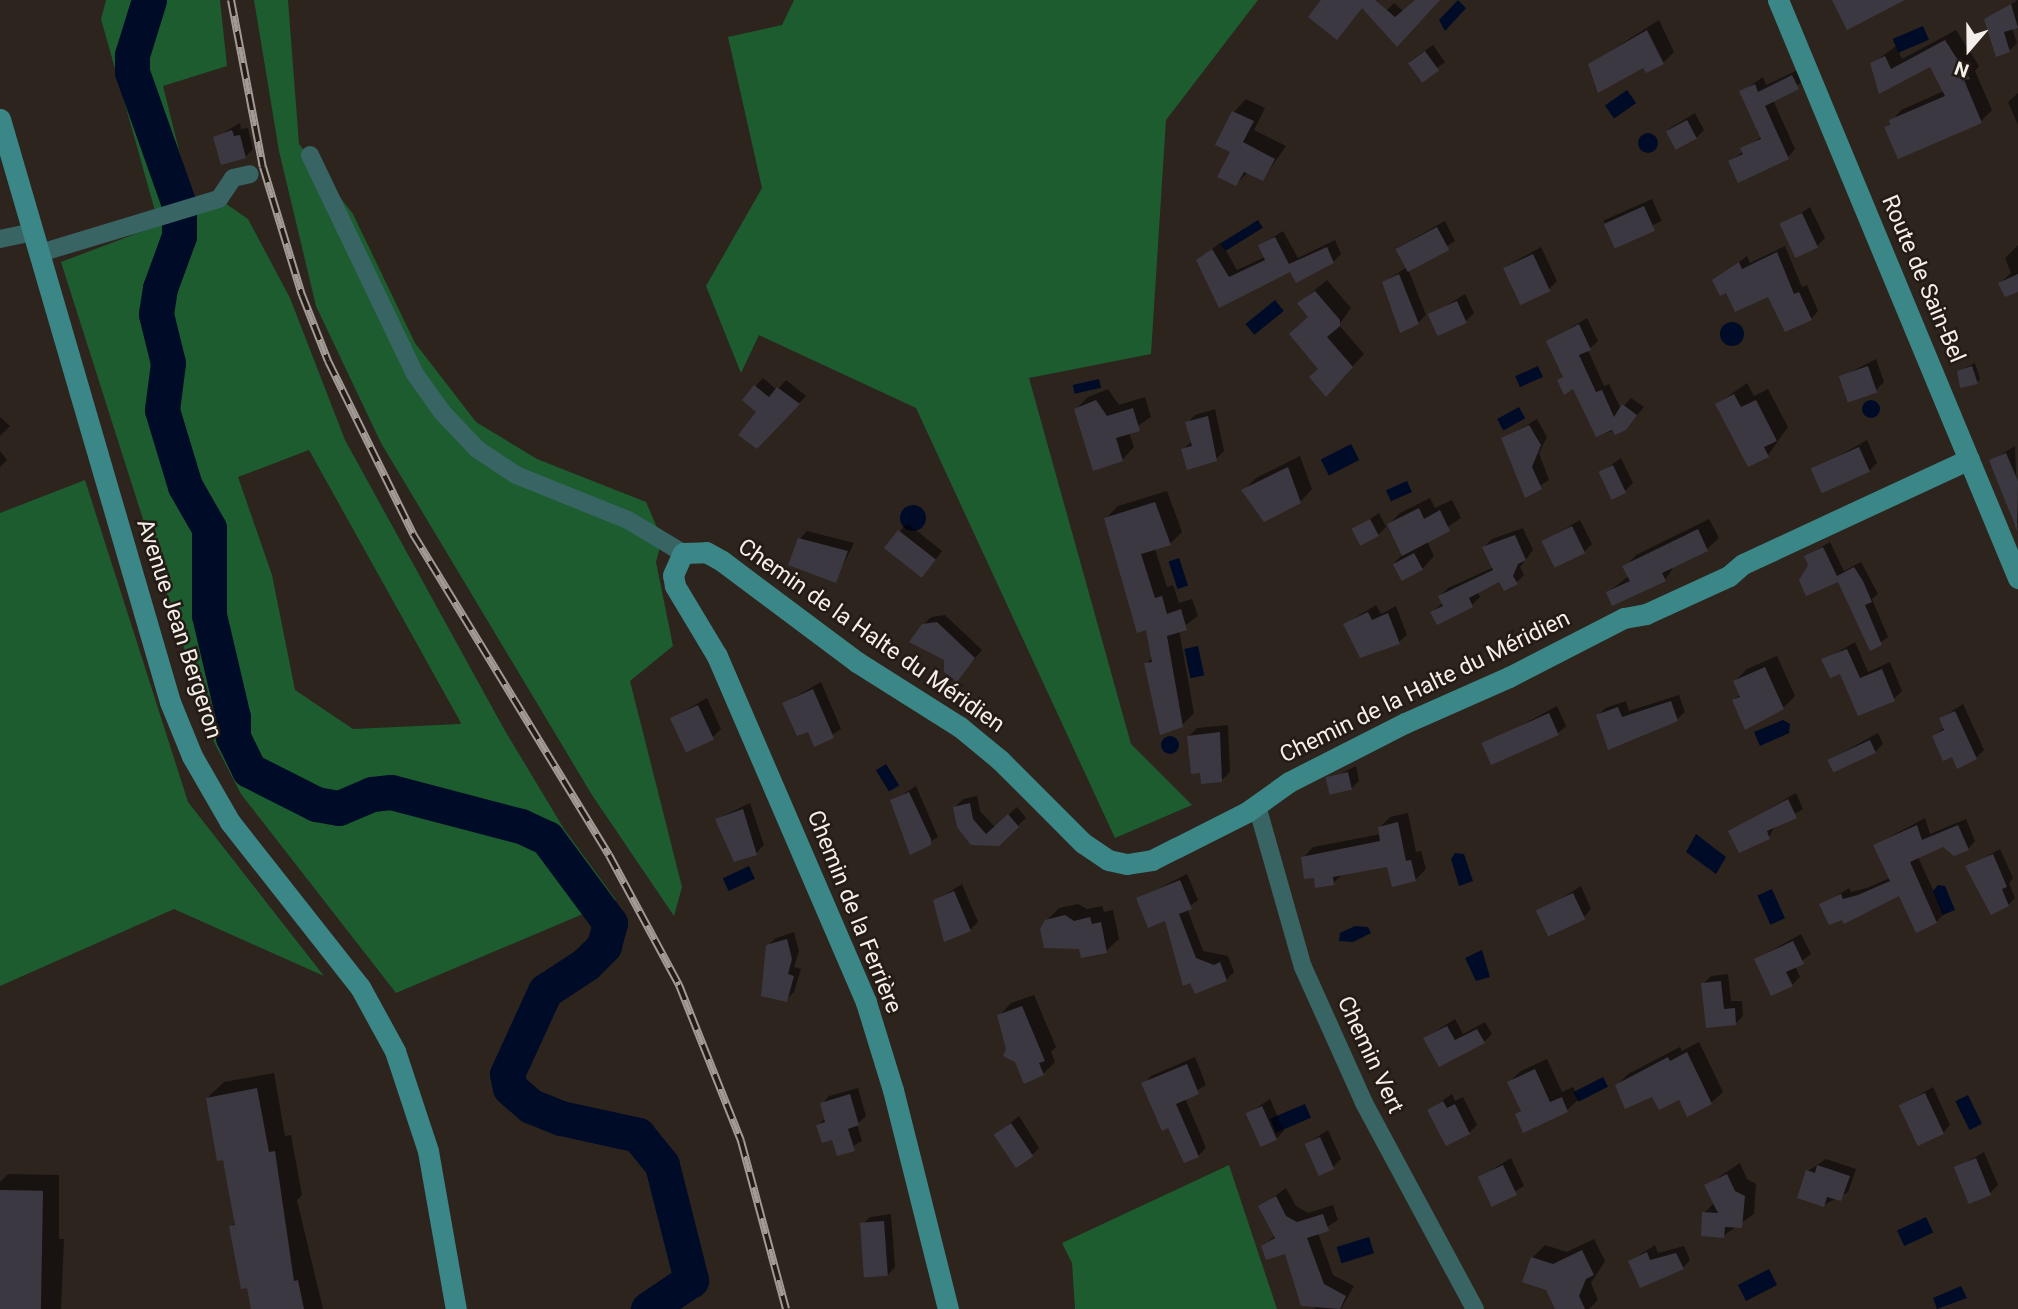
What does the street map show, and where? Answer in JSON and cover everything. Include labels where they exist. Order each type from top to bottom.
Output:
[{"type":"street","name":"Route de Sain-Bel","points":[[1778,0],[2018,578]]},
{"type":"street","name":"Avenue Jean Bergeron","points":[[0,118],[174,713],[192,756],[230,822],[360,987],[395,1051],[428,1151],[456,1309]]},
{"type":"street","name":"Chemin de la Halte du Méridien","points":[[310,155],[415,374],[442,412],[477,449],[516,475],[628,520],[683,553],[706,552],[722,561],[857,662],[960,727],[1000,760],[1083,844],[1108,860],[1127,864],[1152,860],[1257,806],[1289,782],[1405,723],[1519,672],[1624,618],[1646,614],[1717,581],[1743,564],[1969,459]]},
{"type":"street","points":[[40,253],[149,222],[219,198],[233,178],[250,174]]},
{"type":"street","points":[[0,239],[33,232]]},
{"type":"street","name":"Chemin de la Ferrière","points":[[683,553],[673,575],[674,586],[717,656],[866,1002],[893,1090],[948,1309]]},
{"type":"street","name":"Chemin Vert","points":[[1257,806],[1303,967],[1364,1103],[1475,1309]]},
{"type":"green space","points":[[106,0],[220,0],[227,66],[163,86],[192,202],[219,199],[248,219],[290,298],[345,440],[504,729],[564,829],[616,900],[396,993],[241,794],[214,742],[61,262],[159,225],[101,19]],"holes":[[[309,450],[461,723],[353,729],[295,690],[272,575],[238,477]]]},
{"type":"green space","points":[[254,0],[288,0],[299,144],[353,214],[415,343],[476,422],[537,459],[646,502],[662,539],[656,562],[673,646],[630,681],[682,887],[674,916],[592,795],[381,443],[316,306],[279,151]]},
{"type":"green space","points":[[794,0],[1258,0],[1166,120],[1151,354],[1029,378],[1131,744],[1192,805],[1115,838],[916,408],[759,335],[741,373],[706,286],[762,188],[728,37],[782,25]]},
{"type":"green space","points":[[85,480],[188,802],[324,976],[174,909],[0,986],[0,513]]},
{"type":"green space","points":[[1229,1165],[1277,1309],[1075,1309],[1072,1263],[1062,1243]]},
{"type":"water","points":[[1458,0],[1466,8],[1445,31],[1439,20]]},
{"type":"water","points":[[1923,26],[1929,40],[1898,53],[1893,39]]},
{"type":"water","points":[[1627,90],[1636,103],[1614,119],[1605,105]]},
{"type":"water","points":[[1648,133],[1655,136],[1658,143],[1655,150],[1648,153],[1641,150],[1638,143],[1641,136]]},
{"type":"water","points":[[1258,220],[1263,228],[1225,251],[1221,243]]},
{"type":"water","points":[[1275,300],[1284,311],[1254,335],[1245,324]]},
{"type":"water","points":[[1732,322],[1743,329],[1744,334],[1737,345],[1732,346],[1721,339],[1720,334],[1727,323]]},
{"type":"water","points":[[1538,366],[1543,377],[1520,387],[1515,376]]},
{"type":"water","points":[[1099,379],[1101,388],[1075,394],[1073,385]]},
{"type":"water","points":[[1871,400],[1877,403],[1880,409],[1877,415],[1871,418],[1865,415],[1862,409],[1865,403]]},
{"type":"water","points":[[1519,407],[1525,418],[1503,430],[1497,419]]},
{"type":"water","points":[[1351,444],[1359,460],[1329,475],[1321,459]]},
{"type":"water","points":[[1407,481],[1412,492],[1391,501],[1386,490]]},
{"type":"water","points":[[913,505],[922,509],[926,518],[922,527],[913,531],[904,527],[900,518],[904,509]]},
{"type":"water","points":[[1179,558],[1188,586],[1177,589],[1169,561]]},
{"type":"water","points":[[1198,646],[1204,675],[1191,678],[1184,649]]},
{"type":"water","points":[[1783,720],[1790,724],[1789,733],[1760,746],[1754,732]]},
{"type":"water","points":[[1170,736],[1176,739],[1179,745],[1176,751],[1170,754],[1164,751],[1161,745],[1164,739]]},
{"type":"water","points":[[886,764],[899,785],[889,792],[876,770]]},
{"type":"water","points":[[1696,834],[1726,857],[1716,874],[1686,852]]},
{"type":"water","points":[[1455,853],[1464,854],[1473,881],[1459,886],[1451,859]]},
{"type":"water","points":[[749,866],[755,879],[729,891],[723,878]]},
{"type":"water","points":[[1938,885],[1945,886],[1955,910],[1943,915],[1933,891]]},
{"type":"water","points":[[1772,889],[1785,918],[1770,925],[1757,896]]},
{"type":"water","points":[[1355,926],[1368,927],[1371,933],[1353,942],[1339,941],[1340,933]]},
{"type":"water","points":[[1482,950],[1490,977],[1476,981],[1465,958]]},
{"type":"water","points":[[1603,1077],[1608,1087],[1579,1102],[1574,1092]]},
{"type":"water","points":[[1968,1095],[1982,1124],[1969,1130],[1955,1101]]},
{"type":"water","points":[[1305,1104],[1311,1118],[1276,1133],[1270,1119]]},
{"type":"water","points":[[1926,1217],[1933,1232],[1904,1246],[1897,1231]]},
{"type":"water","points":[[1369,1237],[1374,1253],[1341,1263],[1336,1247]]},
{"type":"water","points":[[1769,1269],[1777,1285],[1746,1301],[1738,1285]]},
{"type":"water","points":[[1961,1286],[1967,1298],[1937,1309],[1933,1298]]},
{"type":"building","points":[[1321,0],[1375,0],[1395,17],[1415,0],[1440,0],[1397,47],[1362,8],[1337,40],[1308,17]]},
{"type":"building","points":[[1832,0],[1905,0],[1847,30]]},
{"type":"building","points":[[2011,4],[2018,28],[2004,32],[2010,52],[1996,57],[1984,19]]},
{"type":"building","points":[[1647,30],[1664,64],[1646,73],[1643,68],[1598,93],[1588,64]]},
{"type":"building","points":[[1945,40],[1970,79],[1964,80],[1982,123],[1898,159],[1884,127],[1890,125],[1889,120],[1945,96],[1930,67],[1879,94],[1870,63],[1885,56],[1891,69]]},
{"type":"building","points":[[1425,51],[1439,70],[1422,83],[1408,63]]},
{"type":"building","points":[[1792,75],[1799,89],[1765,106],[1789,159],[1738,183],[1728,161],[1743,154],[1740,148],[1761,139],[1739,91],[1755,84],[1758,92]]},
{"type":"building","points":[[1232,111],[1254,121],[1243,142],[1275,159],[1263,181],[1244,172],[1236,186],[1217,177],[1230,152],[1215,145]]},
{"type":"building","points":[[1687,120],[1697,139],[1676,150],[1666,131]]},
{"type":"building","points":[[232,130],[234,136],[240,135],[246,158],[221,165],[213,137]]},
{"type":"building","points":[[1644,206],[1655,231],[1615,249],[1604,224]]},
{"type":"building","points":[[1802,213],[1818,247],[1795,258],[1779,224]]},
{"type":"building","points":[[1437,227],[1449,250],[1408,272],[1396,249]]},
{"type":"building","points":[[1275,237],[1289,264],[1327,247],[1334,263],[1296,283],[1290,272],[1219,308],[1196,260],[1212,249],[1229,277],[1265,260],[1258,245]]},
{"type":"building","points":[[1777,252],[1794,294],[1799,292],[1812,320],[1785,332],[1768,297],[1735,312],[1726,293],[1720,296],[1712,280],[1739,262],[1742,269]]},
{"type":"building","points":[[1533,254],[1550,291],[1520,305],[1503,268]]},
{"type":"building","points":[[1399,274],[1419,324],[1400,333],[1382,282]]},
{"type":"building","points":[[2018,274],[2018,292],[2005,297],[1998,283]]},
{"type":"building","points":[[1315,291],[1340,320],[1340,326],[1327,337],[1353,367],[1326,397],[1309,377],[1318,369],[1289,334],[1308,317],[1297,303]]},
{"type":"building","points":[[1457,301],[1467,323],[1438,336],[1428,314]]},
{"type":"building","points":[[1579,324],[1591,350],[1579,355],[1596,392],[1602,390],[1614,417],[1622,404],[1637,415],[1626,430],[1615,435],[1612,430],[1596,437],[1573,389],[1564,395],[1557,380],[1563,377],[1546,341]]},
{"type":"building","points":[[1868,366],[1877,392],[1848,403],[1839,376]]},
{"type":"building","points":[[1972,366],[1978,384],[1960,388],[1957,371]]},
{"type":"building","points":[[754,385],[769,397],[777,387],[800,404],[757,449],[738,435],[756,412],[742,400]]},
{"type":"building","points":[[1734,394],[1741,407],[1756,400],[1777,441],[1764,447],[1769,457],[1748,467],[1715,404]]},
{"type":"building","points":[[1096,400],[1107,416],[1133,408],[1140,431],[1116,438],[1123,461],[1093,471],[1074,409]]},
{"type":"building","points":[[1208,416],[1217,461],[1187,470],[1181,449],[1192,446],[1185,422]]},
{"type":"building","points":[[1529,425],[1541,445],[1532,467],[1542,489],[1525,498],[1501,438]]},
{"type":"building","points":[[1859,447],[1870,472],[1822,493],[1811,469]]},
{"type":"building","points":[[2006,453],[2018,481],[2017,531],[1989,460]]},
{"type":"building","points":[[1613,465],[1626,493],[1612,500],[1598,472]]},
{"type":"building","points":[[1288,467],[1301,503],[1264,522],[1241,490]]},
{"type":"building","points":[[1155,502],[1171,545],[1141,554],[1155,598],[1162,596],[1167,614],[1181,609],[1187,630],[1167,636],[1183,727],[1160,735],[1144,663],[1152,662],[1146,630],[1137,633],[1104,518]]},
{"type":"building","points":[[1419,508],[1424,519],[1440,510],[1450,531],[1402,556],[1387,524]]},
{"type":"building","points":[[1370,519],[1379,536],[1360,546],[1351,529]]},
{"type":"building","points":[[1572,526],[1585,553],[1555,568],[1541,541]]},
{"type":"building","points":[[1698,529],[1708,551],[1662,573],[1666,581],[1612,606],[1606,592],[1630,581],[1622,566]]},
{"type":"building","points":[[898,530],[936,560],[922,578],[884,548]]},
{"type":"building","points":[[1515,535],[1526,560],[1518,564],[1513,576],[1518,584],[1504,591],[1499,582],[1469,598],[1473,607],[1437,625],[1430,612],[1443,606],[1438,596],[1493,570],[1482,547]]},
{"type":"building","points":[[798,538],[848,551],[836,583],[788,565]]},
{"type":"building","points":[[1823,547],[1837,576],[1854,567],[1863,581],[1872,602],[1865,605],[1882,645],[1870,651],[1838,582],[1806,596],[1799,580],[1808,565],[1804,556]]},
{"type":"building","points":[[1414,553],[1423,570],[1402,581],[1393,564]]},
{"type":"building","points":[[1368,612],[1372,620],[1388,613],[1400,644],[1360,658],[1343,624]]},
{"type":"building","points":[[937,622],[975,658],[957,682],[944,672],[944,660],[909,642],[922,624]]},
{"type":"building","points":[[1847,649],[1860,678],[1882,669],[1895,701],[1858,716],[1840,674],[1830,678],[1821,659]]},
{"type":"building","points":[[1765,667],[1784,709],[1745,730],[1732,700],[1740,697],[1733,681]]},
{"type":"building","points":[[813,689],[834,738],[814,747],[808,732],[797,736],[782,703]]},
{"type":"building","points":[[1671,701],[1678,721],[1608,750],[1596,715],[1618,707],[1622,717]]},
{"type":"building","points":[[698,705],[714,739],[686,753],[670,718]]},
{"type":"building","points":[[1955,711],[1977,759],[1957,769],[1952,757],[1943,761],[1932,736],[1944,730],[1939,718]]},
{"type":"building","points":[[1549,713],[1559,735],[1491,765],[1481,743]]},
{"type":"building","points":[[1220,732],[1222,782],[1201,784],[1200,773],[1191,774],[1187,736]]},
{"type":"building","points":[[1870,740],[1876,753],[1833,773],[1827,760]]},
{"type":"building","points":[[1348,772],[1352,790],[1330,795],[1326,777]]},
{"type":"building","points":[[909,792],[931,839],[931,845],[910,855],[890,800]]},
{"type":"building","points":[[1788,799],[1797,818],[1767,831],[1770,839],[1739,853],[1728,831]]},
{"type":"building","points":[[970,803],[973,819],[986,834],[1008,814],[1019,827],[999,846],[971,845],[957,827],[953,807]]},
{"type":"building","points":[[743,809],[757,855],[734,862],[715,819]]},
{"type":"building","points":[[1398,822],[1406,861],[1411,860],[1416,881],[1392,887],[1387,867],[1333,877],[1334,885],[1315,888],[1314,878],[1304,879],[1301,857],[1380,841],[1378,827]]},
{"type":"building","points":[[1917,825],[1922,840],[1958,825],[1969,850],[1954,856],[1943,847],[1910,862],[1937,923],[1916,933],[1899,896],[1844,924],[1842,920],[1829,925],[1819,904],[1841,894],[1843,899],[1858,895],[1890,881],[1873,845]]},
{"type":"building","points":[[1993,854],[2007,887],[2002,889],[2009,906],[1991,915],[1965,866]]},
{"type":"building","points":[[1180,880],[1192,909],[1179,914],[1196,958],[1214,965],[1220,962],[1227,981],[1195,994],[1190,983],[1183,986],[1165,921],[1148,928],[1136,898]]},
{"type":"building","points":[[954,891],[971,931],[944,942],[933,900]]},
{"type":"building","points":[[1573,893],[1585,919],[1548,937],[1536,910]]},
{"type":"building","points":[[1065,915],[1074,921],[1090,917],[1092,924],[1101,922],[1107,953],[1081,958],[1079,949],[1044,948],[1040,929],[1045,920]]},
{"type":"building","points":[[787,939],[792,959],[788,974],[794,976],[787,1002],[761,996],[766,945]]},
{"type":"building","points":[[1793,941],[1804,964],[1786,972],[1793,986],[1771,996],[1754,959]]},
{"type":"building","points":[[1721,981],[1724,1009],[1735,1008],[1736,1025],[1706,1028],[1701,983]]},
{"type":"building","points":[[1022,1006],[1045,1061],[1039,1063],[1044,1075],[1024,1084],[1015,1062],[1003,1056],[1006,1049],[997,1015]]},
{"type":"building","points":[[1447,1026],[1455,1040],[1477,1029],[1485,1043],[1439,1067],[1423,1038]]},
{"type":"building","points":[[1687,1052],[1712,1104],[1687,1117],[1679,1100],[1659,1110],[1652,1097],[1625,1109],[1615,1085],[1668,1057],[1670,1061]]},
{"type":"building","points":[[1187,1064],[1199,1094],[1176,1104],[1199,1157],[1184,1163],[1168,1128],[1162,1131],[1141,1083]]},
{"type":"building","points":[[1535,1069],[1550,1102],[1562,1097],[1568,1112],[1523,1133],[1515,1114],[1521,1111],[1507,1082]]},
{"type":"building","points":[[257,1088],[269,1152],[275,1151],[294,1281],[298,1280],[304,1309],[251,1309],[247,1288],[241,1289],[229,1226],[235,1225],[223,1160],[217,1161],[206,1098]]},
{"type":"building","points":[[1925,1093],[1944,1134],[1918,1146],[1899,1105]]},
{"type":"building","points":[[850,1094],[859,1125],[848,1129],[855,1151],[837,1156],[832,1140],[822,1143],[816,1125],[825,1122],[820,1103]]},
{"type":"building","points":[[1443,1101],[1447,1108],[1455,1104],[1470,1134],[1446,1146],[1427,1110]]},
{"type":"building","points":[[1262,1106],[1277,1140],[1261,1147],[1246,1113]]},
{"type":"building","points":[[1011,1123],[1033,1156],[1016,1168],[994,1135]]},
{"type":"building","points":[[1320,1137],[1334,1169],[1319,1176],[1304,1144]]},
{"type":"building","points":[[1976,1158],[1991,1195],[1969,1204],[1954,1167]]},
{"type":"building","points":[[1503,1165],[1517,1195],[1492,1207],[1478,1177]]},
{"type":"building","points":[[1817,1165],[1850,1176],[1841,1201],[1827,1197],[1824,1207],[1797,1198],[1806,1170],[1815,1173]]},
{"type":"building","points":[[1727,1174],[1735,1191],[1745,1196],[1742,1228],[1725,1227],[1724,1238],[1701,1236],[1702,1212],[1718,1213],[1704,1185]]},
{"type":"building","points":[[0,1190],[43,1191],[41,1309],[0,1309]]},
{"type":"building","points":[[1276,1196],[1286,1216],[1297,1222],[1323,1214],[1329,1231],[1307,1238],[1324,1284],[1346,1296],[1340,1309],[1301,1306],[1285,1254],[1266,1260],[1261,1246],[1275,1238],[1258,1206]]},
{"type":"building","points":[[884,1221],[888,1276],[864,1278],[860,1223]]},
{"type":"building","points":[[1582,1250],[1594,1275],[1586,1279],[1579,1296],[1585,1309],[1555,1309],[1546,1290],[1522,1282],[1531,1257],[1553,1264]]},
{"type":"building","points":[[1647,1252],[1650,1260],[1676,1253],[1684,1269],[1640,1288],[1628,1261]]},
{"type":"waterway","points":[[149,0],[132,55],[132,72],[179,205],[179,236],[160,288],[156,314],[168,363],[162,410],[185,486],[209,528],[209,615],[233,717],[233,737],[249,770],[316,804],[339,808],[372,794],[391,792],[521,826],[547,838],[610,923],[604,946],[586,964],[545,991],[507,1074],[510,1088],[531,1106],[561,1118],[638,1135],[662,1165],[691,1280],[648,1309]]},
{"type":"railway","points":[[231,0],[263,167],[302,295],[328,361],[413,534],[609,855],[679,985],[741,1141],[786,1309]]}]
